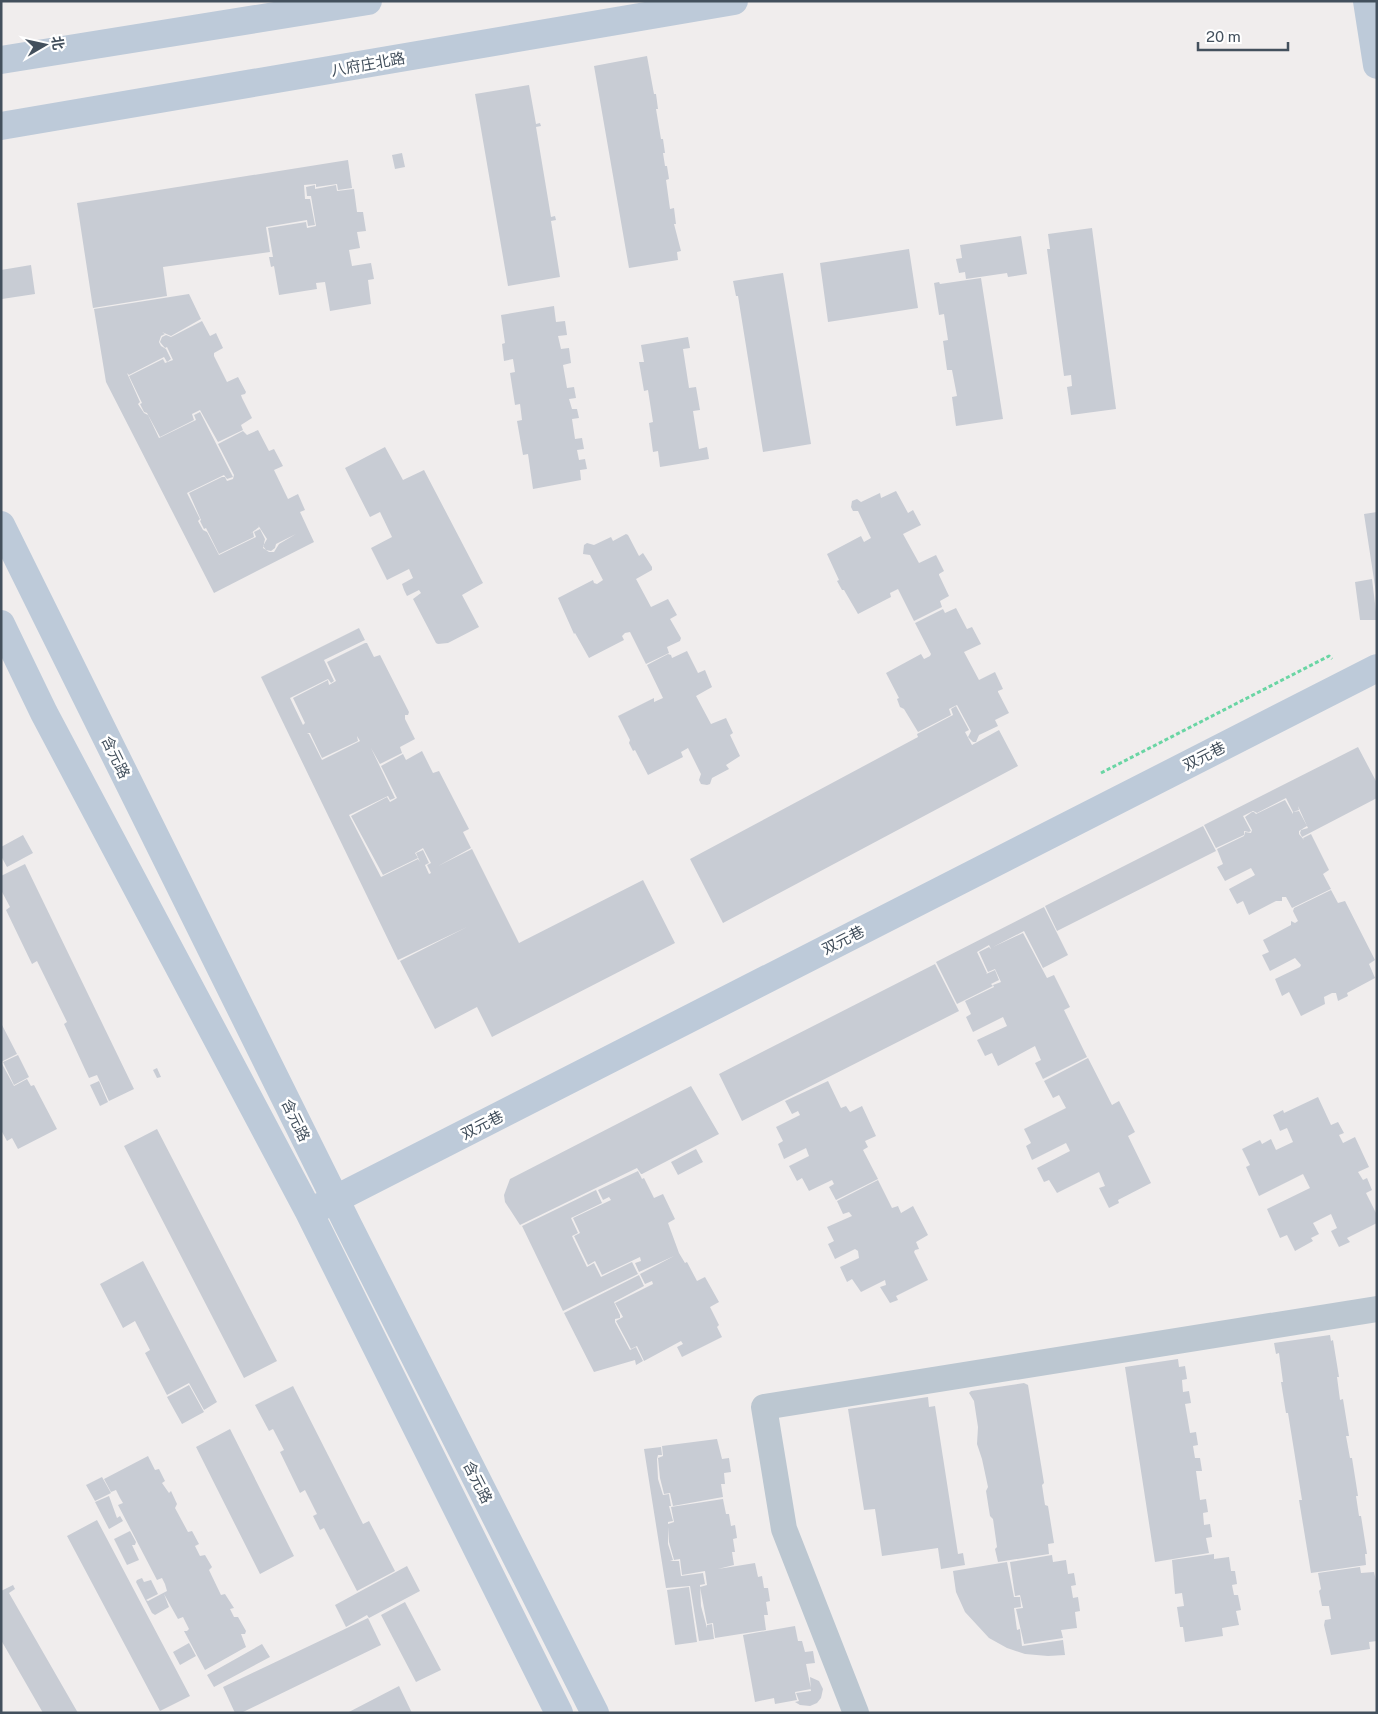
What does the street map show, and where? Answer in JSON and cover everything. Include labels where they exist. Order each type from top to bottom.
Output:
[{"type":"main road","points":[[1,60],[368,1]]},
{"type":"main road","name":"八府庄北路","points":[[1,126],[734,1]]},
{"type":"main road","points":[[1366,1],[1377,65]]},
{"type":"main road","name":"含元路","points":[[1,525],[336,1200],[595,1713]]},
{"type":"main road","name":"含元路","points":[[1,624],[44,713],[309,1212],[559,1713]]},
{"type":"main road","name":"双元巷","points":[[309,1212],[336,1200],[1377,668]]},
{"type":"street","points":[[856,1713],[784,1528],[764,1407],[1377,1309]]},
{"type":"building","points":[[647,56],[654,94],[656,94],[658,109],[656,109],[661,139],[663,139],[665,153],[663,153],[669,179],[666,180],[670,209],[674,208],[676,224],[674,224],[681,251],[677,252],[678,260],[629,268],[594,66]]},
{"type":"building","points":[[529,85],[536,124],[540,123],[541,126],[536,127],[551,217],[555,216],[556,220],[551,221],[560,277],[508,286],[475,94]]},
{"type":"building","points":[[402,153],[405,167],[395,169],[392,155]]},
{"type":"building","points":[[348,160],[352,188],[338,190],[337,184],[316,187],[316,184],[304,185],[305,199],[310,199],[315,225],[308,226],[307,220],[266,227],[270,252],[163,267],[167,296],[93,308],[77,203]]},
{"type":"building","points":[[315,185],[315,189],[336,185],[337,191],[354,189],[357,212],[363,212],[366,231],[357,232],[360,248],[349,250],[352,266],[371,263],[374,279],[368,280],[371,304],[330,311],[325,282],[316,283],[317,289],[279,295],[274,266],[271,267],[269,257],[273,257],[268,228],[306,222],[307,228],[316,226],[311,196],[307,196],[306,187]]},
{"type":"building","points":[[1092,228],[1116,409],[1071,415],[1067,387],[1072,386],[1071,375],[1064,376],[1047,249],[1050,249],[1048,234]]},
{"type":"building","points":[[1021,236],[1027,274],[1008,277],[1007,273],[966,279],[965,272],[959,273],[956,259],[962,258],[960,245]]},
{"type":"building","points":[[909,249],[918,308],[828,322],[820,263]]},
{"type":"building","points":[[31,265],[35,294],[2,299],[1,270]]},
{"type":"building","points":[[783,273],[811,444],[763,452],[738,296],[736,296],[733,281]]},
{"type":"building","points":[[981,278],[1003,419],[956,426],[952,397],[957,396],[952,370],[947,370],[943,341],[948,340],[944,314],[939,315],[934,283],[939,282],[940,284]]},
{"type":"building","points":[[189,294],[201,319],[171,336],[162,332],[165,334],[161,336],[159,342],[166,349],[171,359],[167,362],[164,357],[129,375],[127,373],[140,402],[138,404],[144,413],[148,415],[159,438],[196,420],[194,415],[200,412],[233,477],[227,479],[224,475],[187,493],[200,519],[198,521],[203,530],[207,532],[219,555],[256,537],[254,532],[260,529],[265,539],[264,545],[267,539],[258,525],[259,527],[250,534],[253,532],[254,537],[219,554],[206,528],[204,529],[200,521],[201,520],[189,493],[222,477],[225,477],[227,481],[233,479],[234,475],[218,444],[243,431],[247,435],[258,430],[269,451],[274,449],[283,466],[274,470],[288,499],[298,494],[305,510],[300,512],[314,542],[214,593],[106,382],[94,309]],"holes":[[[296,534],[279,544],[274,552],[266,550],[271,551],[275,548],[276,544]]]},
{"type":"building","points":[[554,306],[556,322],[565,321],[567,335],[558,336],[561,349],[569,348],[571,363],[563,365],[567,388],[574,387],[576,398],[569,399],[572,409],[577,409],[579,418],[572,419],[575,439],[582,438],[584,449],[577,450],[579,460],[585,459],[587,469],[580,470],[581,480],[533,489],[528,454],[523,455],[517,421],[522,420],[520,404],[515,405],[510,373],[515,372],[513,359],[504,361],[502,344],[505,343],[501,315]]},
{"type":"building","points":[[202,321],[210,336],[216,333],[223,348],[214,353],[214,356],[227,382],[238,377],[246,392],[241,395],[242,398],[252,418],[241,425],[243,430],[218,442],[200,410],[192,414],[194,420],[160,437],[147,413],[144,412],[140,404],[142,403],[129,376],[163,359],[165,363],[173,360],[167,347],[165,348],[160,342],[162,337],[166,335],[171,337]]},
{"type":"building","points":[[688,337],[690,348],[683,349],[689,388],[696,387],[700,410],[693,411],[699,449],[707,447],[709,459],[660,467],[658,451],[653,452],[649,423],[653,422],[648,390],[644,391],[639,362],[644,362],[641,345]]},
{"type":"building","points":[[385,447],[403,480],[424,470],[483,583],[462,595],[479,627],[448,643],[436,643],[413,599],[421,593],[419,590],[407,596],[402,584],[413,578],[409,569],[387,580],[371,548],[392,537],[380,512],[370,517],[345,468]]},
{"type":"building","points":[[896,491],[908,513],[913,510],[921,525],[903,534],[919,563],[936,555],[944,571],[939,575],[949,596],[940,601],[942,607],[914,621],[898,589],[890,593],[891,597],[858,614],[837,581],[839,580],[827,554],[861,536],[864,542],[871,538],[858,511],[853,511],[851,507],[852,501],[857,499],[861,502],[880,493],[881,498]]},
{"type":"building","points":[[1377,512],[1377,593],[1376,593],[1364,514]]},
{"type":"building","points":[[626,534],[639,556],[643,553],[652,567],[652,570],[636,579],[651,607],[668,599],[677,615],[670,619],[681,638],[680,641],[667,647],[669,653],[646,664],[630,632],[622,636],[624,640],[589,658],[574,634],[558,598],[593,580],[597,584],[603,580],[590,555],[583,554],[584,545],[587,543],[594,545],[611,537],[613,541]]},
{"type":"building","points":[[1372,579],[1377,620],[1360,620],[1355,582]]},
{"type":"building","points":[[956,608],[967,629],[972,627],[981,644],[964,652],[979,680],[995,672],[1003,689],[998,692],[1009,713],[995,720],[998,726],[979,735],[976,742],[973,742],[968,737],[971,731],[957,705],[949,709],[951,715],[918,732],[904,709],[900,707],[897,699],[899,698],[886,673],[921,654],[924,659],[930,656],[931,654],[915,623],[943,609],[945,613]]},
{"type":"building","points":[[359,628],[365,640],[324,660],[334,681],[331,683],[328,679],[290,698],[303,725],[305,723],[293,698],[328,680],[329,685],[336,681],[327,662],[365,643],[367,643],[374,657],[380,655],[409,712],[408,715],[405,715],[405,719],[415,739],[400,747],[402,753],[380,764],[371,748],[395,798],[390,800],[388,796],[349,815],[381,877],[418,859],[420,862],[416,853],[423,850],[429,863],[425,865],[429,874],[431,873],[427,865],[431,863],[423,848],[415,853],[418,858],[383,875],[351,816],[387,797],[390,802],[397,798],[381,766],[403,754],[406,760],[422,751],[433,773],[439,771],[469,829],[463,832],[471,848],[438,866],[472,849],[519,943],[643,880],[675,943],[492,1037],[477,1007],[435,1029],[400,961],[467,927],[398,960],[261,677]],"holes":[[[307,733],[310,733],[322,758],[358,741],[357,736],[360,741],[322,760]]]},
{"type":"building","points":[[687,651],[698,673],[705,670],[712,687],[696,696],[711,724],[726,718],[733,733],[730,735],[740,756],[726,765],[729,769],[712,778],[710,784],[707,785],[701,784],[699,780],[701,774],[688,748],[681,752],[683,757],[648,775],[635,750],[633,751],[629,743],[630,740],[618,716],[654,698],[654,702],[663,698],[647,665],[668,654],[672,658]]},
{"type":"building","points":[[956,706],[969,730],[965,732],[972,745],[999,730],[1018,766],[723,923],[690,859],[918,737],[917,734],[953,715],[951,709]]},
{"type":"building","points":[[1358,747],[1377,783],[1377,798],[1302,837],[1301,830],[1308,828],[1298,806],[1299,810],[1293,812],[1286,798],[1257,813],[1253,811],[1243,816],[1251,831],[1244,831],[1244,835],[1216,848],[1204,825]]},
{"type":"building","points":[[1285,800],[1293,814],[1293,812],[1299,811],[1307,826],[1299,831],[1299,834],[1304,840],[1303,838],[1311,834],[1329,870],[1323,874],[1331,889],[1292,908],[1286,897],[1282,897],[1282,901],[1276,901],[1249,915],[1243,901],[1237,904],[1229,889],[1255,875],[1251,868],[1225,881],[1217,867],[1223,864],[1217,849],[1244,836],[1245,832],[1251,833],[1252,830],[1245,817],[1252,812],[1256,814]]},
{"type":"building","points":[[1203,826],[1216,851],[1057,931],[1045,906]]},
{"type":"building","points":[[23,835],[33,853],[7,867],[1,856],[1,847]]},
{"type":"building","points":[[25,864],[134,1089],[109,1101],[97,1075],[89,1078],[64,1024],[67,1022],[37,961],[32,964],[6,910],[10,907],[1,890],[1,876]]},
{"type":"building","points":[[1331,890],[1338,903],[1345,901],[1375,960],[1369,964],[1375,978],[1347,993],[1348,996],[1338,1001],[1336,993],[1324,997],[1325,1004],[1301,1016],[1289,992],[1282,996],[1275,979],[1301,965],[1295,958],[1270,971],[1262,955],[1269,952],[1263,940],[1291,925],[1291,921],[1295,923],[1298,921],[1293,911],[1294,908]]},
{"type":"building","points":[[1044,907],[1068,955],[1043,968],[1024,931],[993,947],[1023,933],[1047,978],[1054,975],[1070,1007],[1064,1010],[1087,1057],[1043,1079],[1035,1063],[1041,1060],[1035,1046],[998,1066],[992,1053],[985,1056],[977,1040],[1007,1026],[1003,1017],[973,1032],[966,1017],[971,1014],[965,1001],[1001,982],[995,969],[988,972],[979,952],[989,947],[991,949],[989,945],[977,952],[986,974],[995,970],[999,980],[991,984],[993,986],[957,1004],[936,962]]},
{"type":"building","points":[[935,964],[959,1011],[742,1121],[719,1074]]},
{"type":"building","points":[[1,1023],[17,1054],[1,1062]]},
{"type":"building","points":[[18,1055],[29,1077],[14,1085],[3,1062]]},
{"type":"building","points":[[1088,1058],[1112,1105],[1119,1101],[1135,1132],[1128,1136],[1151,1183],[1118,1200],[1119,1203],[1109,1208],[1099,1188],[1105,1186],[1099,1172],[1057,1193],[1049,1180],[1044,1182],[1037,1168],[1070,1151],[1066,1143],[1032,1160],[1026,1146],[1031,1143],[1024,1129],[1066,1108],[1059,1095],[1053,1098],[1044,1081]]},
{"type":"building","points":[[1,1062],[14,1086],[27,1079],[31,1086],[34,1085],[57,1129],[18,1149],[12,1138],[7,1141],[1,1130]]},
{"type":"building","points":[[157,1068],[161,1077],[157,1078],[153,1070]]},
{"type":"building","points":[[99,1081],[108,1102],[100,1106],[90,1085]]},
{"type":"building","points":[[828,1081],[841,1108],[846,1106],[850,1112],[862,1106],[876,1136],[865,1141],[868,1147],[863,1150],[878,1179],[836,1200],[829,1187],[834,1184],[832,1180],[809,1191],[802,1178],[797,1181],[789,1166],[809,1156],[806,1148],[784,1159],[778,1144],[783,1141],[776,1127],[800,1115],[798,1111],[792,1114],[785,1101]]},
{"type":"building","points":[[691,1086],[719,1134],[642,1174],[637,1168],[520,1225],[505,1202],[504,1195],[510,1179]]},
{"type":"building","points":[[1318,1097],[1331,1125],[1338,1122],[1344,1133],[1339,1135],[1343,1143],[1355,1137],[1369,1167],[1358,1172],[1363,1180],[1367,1178],[1372,1190],[1366,1193],[1377,1215],[1377,1223],[1347,1238],[1350,1242],[1339,1247],[1331,1231],[1337,1228],[1331,1214],[1313,1223],[1319,1234],[1311,1238],[1313,1241],[1295,1251],[1287,1235],[1280,1238],[1267,1209],[1310,1188],[1303,1174],[1259,1196],[1246,1167],[1250,1165],[1242,1149],[1260,1140],[1262,1144],[1271,1139],[1276,1150],[1293,1142],[1287,1128],[1280,1131],[1273,1115],[1283,1110],[1284,1113]]},
{"type":"building","points":[[157,1129],[277,1361],[244,1378],[124,1146]]},
{"type":"building","points":[[696,1149],[703,1162],[678,1175],[671,1162]]},
{"type":"building","points":[[638,1171],[642,1179],[644,1178],[654,1198],[663,1194],[675,1219],[668,1223],[679,1253],[685,1263],[687,1262],[697,1281],[705,1277],[719,1302],[710,1307],[719,1325],[717,1327],[722,1337],[682,1357],[677,1347],[683,1344],[681,1341],[644,1361],[637,1346],[631,1349],[616,1321],[623,1317],[615,1303],[653,1284],[652,1281],[645,1284],[640,1274],[674,1256],[639,1272],[635,1263],[641,1261],[640,1257],[602,1275],[595,1261],[588,1265],[574,1236],[580,1233],[573,1218],[611,1200],[609,1197],[603,1200],[598,1190]]},
{"type":"building","points":[[878,1180],[892,1208],[898,1206],[901,1213],[913,1206],[928,1235],[916,1242],[919,1249],[914,1252],[928,1280],[896,1296],[898,1300],[890,1303],[880,1287],[886,1285],[885,1280],[861,1292],[852,1279],[847,1282],[840,1267],[859,1258],[858,1251],[855,1249],[835,1259],[828,1244],[834,1241],[827,1227],[852,1216],[849,1212],[843,1214],[837,1201]]},
{"type":"building","points":[[596,1190],[602,1203],[571,1218],[578,1233],[572,1236],[587,1267],[594,1263],[601,1277],[632,1262],[638,1274],[563,1311],[522,1226]]},
{"type":"building","points":[[143,1261],[217,1402],[204,1410],[189,1383],[167,1395],[145,1353],[150,1350],[135,1321],[123,1328],[100,1284]]},
{"type":"building","points":[[639,1275],[644,1286],[614,1302],[620,1315],[620,1318],[615,1319],[615,1322],[630,1350],[636,1347],[643,1361],[636,1365],[635,1360],[594,1372],[564,1313]]},
{"type":"building","points":[[1330,1335],[1331,1341],[1333,1340],[1339,1377],[1337,1377],[1340,1400],[1343,1399],[1349,1436],[1346,1436],[1350,1458],[1352,1458],[1359,1516],[1361,1516],[1367,1554],[1365,1554],[1366,1565],[1311,1573],[1299,1500],[1302,1500],[1281,1382],[1283,1382],[1279,1353],[1276,1354],[1274,1343]]},
{"type":"building","points":[[1178,1359],[1179,1367],[1185,1366],[1187,1379],[1182,1380],[1183,1392],[1189,1391],[1191,1403],[1185,1404],[1190,1433],[1196,1432],[1198,1445],[1193,1446],[1195,1458],[1200,1458],[1202,1471],[1196,1471],[1200,1500],[1206,1499],[1208,1512],[1203,1513],[1204,1525],[1210,1524],[1212,1537],[1206,1538],[1209,1553],[1155,1562],[1125,1367]]},
{"type":"building","points":[[1024,1383],[1028,1385],[1044,1483],[1042,1485],[1045,1505],[1048,1506],[1054,1543],[1048,1544],[1049,1554],[998,1562],[993,1519],[990,1516],[986,1491],[988,1487],[977,1444],[978,1427],[974,1401],[969,1393],[971,1391]]},
{"type":"building","points":[[189,1385],[204,1412],[182,1424],[167,1397]]},
{"type":"building","points":[[293,1386],[363,1524],[369,1521],[395,1571],[357,1591],[324,1528],[320,1530],[313,1516],[317,1514],[305,1490],[300,1493],[280,1452],[284,1450],[273,1429],[269,1431],[255,1405]]},
{"type":"building","points":[[928,1397],[929,1407],[935,1406],[958,1554],[963,1553],[965,1565],[941,1569],[938,1548],[882,1556],[875,1509],[864,1510],[848,1409]]},
{"type":"building","points":[[230,1429],[294,1556],[260,1574],[196,1447]]},
{"type":"building","points":[[717,1439],[722,1459],[729,1458],[731,1472],[724,1473],[725,1484],[721,1484],[723,1497],[673,1506],[670,1493],[664,1494],[660,1478],[658,1458],[663,1456],[662,1446]]},
{"type":"building","points":[[661,1447],[662,1455],[658,1455],[657,1459],[658,1479],[663,1495],[669,1494],[671,1506],[669,1506],[673,1521],[668,1522],[668,1524],[674,1522],[671,1507],[723,1499],[731,1526],[735,1525],[737,1538],[733,1539],[734,1565],[718,1569],[755,1563],[758,1577],[762,1576],[764,1588],[768,1588],[770,1601],[766,1602],[768,1615],[764,1615],[766,1630],[715,1638],[713,1623],[707,1624],[700,1588],[701,1606],[707,1628],[707,1625],[712,1624],[714,1639],[699,1641],[690,1586],[666,1588],[644,1449]],"holes":[[[668,1527],[669,1542],[674,1560],[680,1559],[682,1575],[705,1571],[707,1585],[700,1587],[700,1585],[705,1584],[703,1573],[681,1576],[679,1561],[670,1561],[673,1560],[668,1544]]]},
{"type":"building","points":[[148,1456],[155,1470],[159,1469],[165,1481],[162,1483],[169,1493],[171,1491],[177,1504],[175,1508],[188,1532],[192,1531],[199,1544],[195,1546],[200,1556],[205,1555],[212,1567],[209,1570],[221,1595],[225,1594],[234,1608],[230,1609],[234,1617],[238,1617],[246,1631],[245,1634],[241,1634],[246,1647],[205,1670],[184,1631],[189,1629],[183,1617],[178,1619],[164,1594],[169,1607],[155,1615],[152,1613],[136,1582],[142,1578],[144,1582],[151,1580],[158,1594],[146,1600],[148,1601],[167,1591],[165,1584],[162,1578],[157,1580],[118,1505],[123,1503],[116,1490],[111,1492],[104,1479]]},
{"type":"building","points":[[102,1477],[111,1493],[95,1501],[86,1485]]},
{"type":"building","points":[[109,1496],[117,1518],[120,1516],[123,1521],[109,1529],[95,1502]]},
{"type":"building","points":[[97,1520],[190,1696],[160,1711],[67,1536]]},
{"type":"building","points":[[130,1531],[136,1542],[135,1545],[132,1545],[139,1560],[127,1565],[114,1539]]},
{"type":"building","points":[[1214,1554],[1214,1559],[1229,1557],[1231,1571],[1235,1571],[1237,1584],[1232,1585],[1234,1595],[1238,1595],[1241,1610],[1236,1611],[1239,1625],[1222,1628],[1223,1636],[1185,1642],[1183,1627],[1180,1627],[1177,1607],[1184,1606],[1182,1593],[1175,1594],[1172,1560]]},
{"type":"building","points":[[1052,1555],[1053,1562],[1066,1560],[1068,1574],[1074,1573],[1076,1585],[1071,1586],[1073,1598],[1078,1597],[1080,1611],[1075,1612],[1077,1628],[1061,1630],[1063,1638],[1024,1644],[1016,1609],[1023,1608],[1020,1595],[1015,1596],[1010,1562]]},
{"type":"building","points":[[1007,1562],[1014,1597],[1020,1597],[1021,1607],[1014,1608],[1017,1630],[1020,1629],[1022,1646],[1063,1640],[1065,1655],[1025,1654],[1007,1648],[989,1638],[965,1612],[956,1592],[953,1571]]},
{"type":"building","points":[[407,1566],[420,1591],[369,1618],[367,1615],[346,1627],[335,1605]]},
{"type":"building","points":[[1360,1567],[1361,1573],[1374,1572],[1377,1585],[1377,1641],[1369,1642],[1370,1649],[1331,1655],[1324,1625],[1325,1620],[1331,1619],[1329,1606],[1322,1606],[1318,1573]]},
{"type":"building","points":[[13,1585],[15,1589],[9,1593],[78,1713],[43,1713],[1,1640],[1,1591]]},
{"type":"building","points":[[689,1587],[697,1642],[675,1645],[667,1590]]},
{"type":"building","points":[[405,1602],[441,1670],[416,1682],[381,1615]]},
{"type":"building","points":[[368,1618],[381,1645],[241,1713],[235,1713],[223,1687]]},
{"type":"building","points":[[795,1626],[798,1641],[802,1641],[805,1652],[813,1651],[815,1663],[806,1664],[811,1689],[795,1692],[797,1700],[775,1704],[774,1698],[755,1702],[743,1635]]},
{"type":"building","points":[[189,1643],[196,1656],[180,1665],[173,1652]]},
{"type":"building","points":[[262,1644],[270,1657],[214,1687],[207,1675]]},
{"type":"building","points":[[810,1677],[819,1681],[823,1689],[821,1698],[817,1703],[810,1706],[800,1705],[795,1702],[799,1701],[796,1693],[811,1691]]},
{"type":"building","points":[[399,1686],[412,1713],[347,1713]]}]
